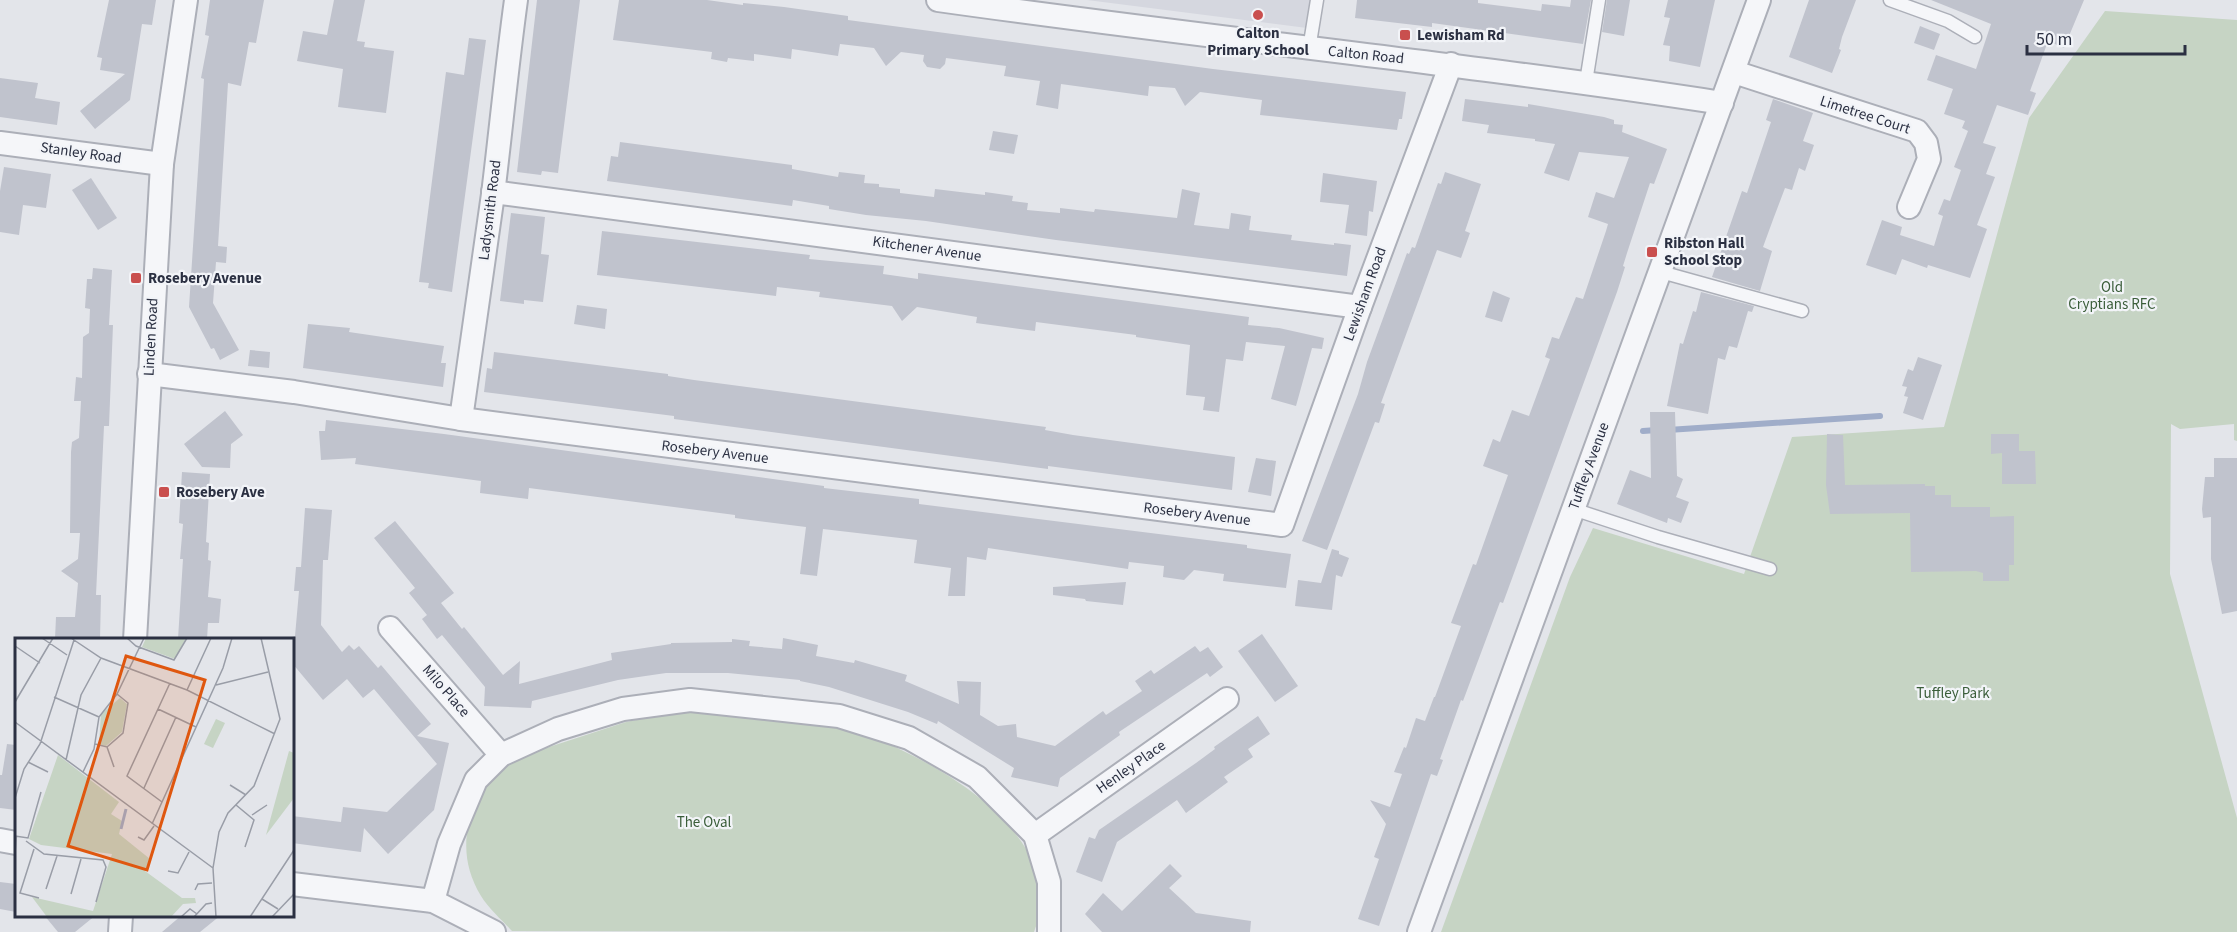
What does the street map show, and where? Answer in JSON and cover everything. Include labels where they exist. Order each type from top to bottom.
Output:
[{"type":"street","name":"Linden Road","points":[[135,638],[162,164],[186,0]]},
{"type":"street","name":"Ladysmith Road","points":[[461,419],[493,192],[516,0]]},
{"type":"street","name":"Calton Road","points":[[938,0],[1310,49],[1450,64],[1722,103]]},
{"type":"street","name":"Tuffley Avenue","points":[[1419,932],[1759,0]]},
{"type":"street","name":"Lewisham Road","points":[[1282,525],[1450,64]]},
{"type":"street","name":"Limetree Court","points":[[1734,72],[1917,131],[1926,143],[1929,159],[1909,207]]},
{"type":"street","name":"Stanley Road","points":[[0,143],[162,164]]},
{"type":"street","name":"Kitchener Avenue","points":[[493,192],[1360,306]]},
{"type":"street","name":"Rosebery Avenue","points":[[149,374],[294,392],[461,419],[1282,525]]},
{"type":"street","name":"Milo Place","points":[[390,628],[501,755]]},
{"type":"street","name":"Henley Place","points":[[1035,835],[1227,699]]},
{"type":"street","points":[[433,902],[449,844],[476,780],[501,755],[558,729],[623,709],[690,700],[839,716],[909,738],[977,777],[1035,835],[1049,882],[1049,932]]},
{"type":"street","points":[[0,840],[15,843]]},
{"type":"street","points":[[294,884],[433,902],[494,932]]},
{"type":"street","points":[[120,932],[121,917]]},
{"type":"lane","points":[[1310,49],[1317,0]]},
{"type":"lane","points":[[1586,82],[1599,0]]},
{"type":"lane","points":[[1890,0],[1948,21],[1975,37]]},
{"type":"lane","points":[[1661,272],[1802,311]]},
{"type":"lane","points":[[1573,509],[1658,537],[1770,569]]},
{"type":"shaded area","name":"Calton Primary School","points":[[1087,0],[1310,0],[1307,28]]},
{"type":"green space","name":"Tuffley Park","points":[[2105,11],[2237,20],[2237,441],[2234,440],[2234,424],[2180,429],[2171,424],[2170,574],[2237,818],[2237,932],[1441,932],[1570,577],[1593,528],[1744,574],[1792,437],[1944,427],[2029,118]]},
{"type":"green space","name":"The Oval","points":[[713,710],[830,723],[868,735],[943,772],[979,798],[1010,827],[1031,859],[1040,894],[1034,932],[512,931],[481,896],[467,859],[466,841],[469,824],[484,790],[495,775],[509,760],[626,722],[671,713]]},
{"type":"building","points":[[109,0],[156,0],[152,25],[142,24],[130,100],[95,129],[80,111],[125,74],[100,70],[102,58],[97,57]]},
{"type":"building","points":[[210,0],[264,0],[256,43],[249,42],[241,86],[228,83],[218,246],[227,247],[226,263],[216,262],[213,303],[239,350],[220,360],[214,348],[211,349],[189,307],[204,79],[201,78],[209,36],[205,35]]},
{"type":"building","points":[[334,0],[365,0],[357,41],[365,42],[364,47],[394,51],[386,113],[338,107],[343,69],[297,61],[303,31],[327,35]]},
{"type":"building","points":[[537,0],[580,0],[558,173],[542,171],[541,175],[517,172]]},
{"type":"building","points":[[619,0],[707,0],[784,7],[848,16],[848,20],[1213,69],[1406,92],[1402,119],[1399,119],[1397,130],[1260,115],[1262,100],[1200,92],[1185,106],[1175,88],[1149,86],[1148,96],[1061,84],[1058,109],[1036,105],[1040,81],[1004,76],[1006,66],[946,58],[945,64],[940,69],[927,67],[923,61],[924,55],[901,52],[886,66],[874,48],[840,44],[838,56],[792,49],[791,59],[754,54],[754,61],[728,58],[727,62],[711,59],[712,52],[613,40]]},
{"type":"building","points":[[1357,0],[1478,0],[1478,3],[1541,11],[1542,4],[1570,7],[1571,0],[1591,0],[1583,44],[1432,23],[1432,27],[1355,18]]},
{"type":"building","points":[[1607,0],[1630,0],[1624,36],[1602,32]]},
{"type":"building","points":[[1668,0],[1715,0],[1700,67],[1669,61],[1670,46],[1663,45],[1670,18],[1664,17]]},
{"type":"building","points":[[1809,0],[1856,0],[1832,73],[1789,57]]},
{"type":"building","points":[[1931,0],[2084,0],[2064,48],[2048,41],[2030,91],[2036,93],[2028,115],[1997,105],[1983,143],[1996,147],[1986,174],[1995,177],[1977,225],[1987,229],[1970,278],[1928,265],[1927,268],[1902,259],[1896,275],[1866,265],[1882,220],[1902,227],[1900,235],[1934,246],[1943,216],[1938,214],[1944,199],[1950,201],[1961,170],[1954,167],[1968,131],[1962,128],[1965,121],[1944,114],[1953,89],[1927,80],[1936,55],[1976,69],[1991,24]]},
{"type":"building","points":[[1920,26],[1940,34],[1934,50],[1914,43]]},
{"type":"building","points":[[469,38],[486,40],[452,292],[428,288],[429,283],[419,282],[446,72],[464,75]]},
{"type":"building","points":[[0,78],[38,83],[35,98],[60,102],[57,125],[0,117]]},
{"type":"building","points":[[1465,99],[1528,107],[1528,104],[1604,117],[1614,120],[1614,124],[1623,125],[1622,132],[1667,149],[1654,184],[1650,183],[1617,292],[1503,603],[1500,602],[1463,701],[1461,700],[1440,759],[1443,760],[1437,776],[1431,774],[1379,926],[1358,919],[1379,859],[1374,857],[1386,824],[1370,800],[1390,807],[1402,774],[1394,772],[1404,747],[1406,748],[1416,718],[1425,721],[1435,697],[1461,626],[1451,623],[1473,564],[1476,565],[1508,475],[1483,466],[1493,439],[1500,442],[1512,410],[1529,416],[1550,359],[1545,357],[1552,337],[1559,339],[1576,297],[1583,299],[1606,231],[1608,224],[1588,217],[1596,192],[1614,198],[1629,157],[1579,152],[1569,181],[1544,173],[1555,144],[1487,133],[1489,125],[1462,121]]},
{"type":"building","points":[[1773,99],[1813,113],[1803,141],[1814,145],[1805,171],[1799,168],[1792,190],[1785,188],[1774,217],[1763,247],[1772,251],[1760,291],[1712,277],[1742,191],[1747,193],[1771,122],[1766,120]]},
{"type":"building","points":[[993,131],[1018,135],[1014,154],[989,150]]},
{"type":"building","points":[[620,142],[792,165],[792,169],[838,177],[839,172],[865,175],[864,183],[900,189],[900,193],[934,197],[935,189],[1013,196],[1012,201],[1028,203],[1027,210],[1060,213],[1060,208],[1094,212],[1095,209],[1177,218],[1182,189],[1200,193],[1194,225],[1229,229],[1231,213],[1251,216],[1249,230],[1292,235],[1291,240],[1351,245],[1347,276],[866,215],[793,200],[792,206],[607,181],[611,156],[618,157]]},
{"type":"building","points":[[4,167],[51,174],[46,208],[23,205],[19,235],[0,232],[0,191]]},
{"type":"building","points":[[1445,172],[1481,184],[1465,231],[1470,233],[1461,258],[1437,250],[1381,403],[1385,404],[1379,423],[1375,422],[1327,550],[1302,541],[1358,394],[1367,362],[1407,253],[1409,254],[1412,247],[1415,248],[1438,183],[1441,184]]},
{"type":"building","points":[[1323,173],[1377,181],[1373,212],[1369,211],[1367,236],[1345,233],[1349,205],[1320,202]]},
{"type":"building","points":[[91,178],[117,218],[98,230],[72,190]]},
{"type":"building","points":[[511,213],[545,217],[541,254],[549,255],[543,302],[524,300],[524,304],[500,301]]},
{"type":"building","points":[[602,231],[810,255],[809,259],[884,266],[883,274],[918,279],[918,273],[1249,317],[1248,325],[1279,328],[1324,338],[1322,349],[1312,348],[1296,406],[1271,399],[1285,346],[1246,342],[1243,361],[1226,359],[1219,412],[1203,410],[1205,397],[1186,395],[1190,345],[1136,337],[1136,335],[1036,322],[1035,331],[976,323],[977,317],[917,307],[902,321],[892,306],[819,297],[820,292],[777,287],[776,296],[597,275]]},
{"type":"building","points":[[93,268],[112,270],[109,325],[113,325],[109,426],[104,426],[96,595],[101,595],[100,638],[55,638],[56,617],[75,617],[78,583],[61,571],[78,559],[80,533],[70,533],[71,452],[72,442],[79,438],[81,401],[74,401],[76,377],[82,378],[83,337],[89,333],[90,309],[85,308],[87,279],[92,279]]},
{"type":"building","points":[[1493,291],[1510,298],[1502,322],[1485,317]]},
{"type":"building","points":[[1701,292],[1754,306],[1752,312],[1748,311],[1737,348],[1729,346],[1725,360],[1718,358],[1708,414],[1667,406],[1680,343],[1683,344],[1693,311],[1696,312]]},
{"type":"building","points":[[577,305],[607,309],[605,329],[574,324]]},
{"type":"building","points":[[308,324],[350,328],[349,332],[444,346],[441,363],[446,363],[443,387],[303,368]]},
{"type":"building","points":[[250,350],[270,352],[269,368],[248,366]]},
{"type":"building","points":[[494,352],[1046,427],[1045,430],[1073,435],[1235,457],[1232,490],[1048,466],[1048,469],[674,419],[674,416],[484,392],[487,368],[492,369]]},
{"type":"building","points":[[1918,357],[1942,365],[1923,420],[1903,413],[1908,397],[1904,396],[1907,387],[1902,386],[1908,369],[1913,371]]},
{"type":"building","points":[[225,411],[243,435],[231,444],[230,468],[202,467],[184,444]]},
{"type":"building","points":[[1650,412],[1675,412],[1677,476],[1683,479],[1676,497],[1689,502],[1681,523],[1668,518],[1667,523],[1617,504],[1630,470],[1651,478]]},
{"type":"building","points":[[326,420],[919,499],[919,504],[1247,545],[1247,548],[1291,554],[1286,588],[1223,581],[1224,574],[1194,570],[1184,580],[1163,577],[1164,566],[1129,562],[1128,569],[988,548],[986,560],[967,557],[965,596],[948,596],[951,568],[914,563],[917,540],[823,529],[817,576],[800,574],[806,527],[735,518],[735,515],[529,488],[528,499],[480,493],[481,481],[355,464],[356,458],[321,460],[319,431],[325,431]]},
{"type":"building","points":[[1827,434],[1843,435],[1845,485],[1925,484],[1925,486],[1935,486],[1935,495],[1951,495],[1951,507],[1990,507],[1990,517],[2014,516],[2014,565],[2009,565],[2009,581],[1983,581],[1983,573],[1976,571],[1911,572],[1910,513],[1830,514],[1826,485]]},
{"type":"building","points":[[1991,434],[2019,434],[2019,451],[2035,451],[2036,484],[2002,484],[2002,453],[1991,454]]},
{"type":"building","points":[[1256,458],[1276,461],[1271,496],[1248,492]]},
{"type":"building","points":[[2214,458],[2237,458],[2237,611],[2222,614],[2211,559],[2211,517],[2203,518],[2202,509],[2205,477],[2214,477]]},
{"type":"building","points":[[182,472],[210,474],[206,542],[209,543],[208,560],[211,561],[208,597],[221,599],[219,623],[208,623],[207,638],[178,638],[183,559],[180,559],[183,524],[179,523]]},
{"type":"building","points":[[305,508],[332,510],[328,560],[323,560],[321,625],[342,652],[349,645],[354,650],[359,646],[378,668],[381,665],[431,724],[417,736],[449,743],[434,810],[388,854],[364,828],[361,852],[294,843],[294,816],[341,822],[343,807],[387,812],[437,764],[374,689],[363,698],[347,679],[323,700],[294,665],[294,638],[292,637],[295,636],[299,591],[294,591],[296,567],[301,567]]},
{"type":"building","points":[[395,521],[454,593],[441,603],[503,675],[520,661],[519,684],[612,660],[611,653],[671,643],[732,642],[732,639],[750,641],[749,646],[782,649],[783,638],[818,645],[816,656],[854,663],[855,660],[907,675],[905,681],[959,704],[957,681],[981,682],[980,715],[998,726],[1016,724],[1017,737],[1055,746],[1103,711],[1106,715],[1142,691],[1135,681],[1151,670],[1154,674],[1195,646],[1200,652],[1208,647],[1223,667],[1210,677],[1207,673],[1119,732],[1120,735],[1060,778],[1058,787],[1011,777],[1014,768],[938,721],[937,724],[908,712],[800,680],[728,673],[666,673],[618,680],[532,701],[531,708],[484,706],[485,687],[442,635],[437,639],[422,619],[427,615],[409,593],[415,588],[374,538]]},
{"type":"building","points":[[1332,549],[1349,558],[1342,577],[1336,575],[1332,610],[1295,606],[1298,580],[1321,583]]},
{"type":"building","points":[[1126,582],[1123,605],[1053,595],[1053,587]]},
{"type":"building","points":[[1262,634],[1298,686],[1275,702],[1238,651]]},
{"type":"building","points":[[1258,716],[1270,734],[1248,749],[1253,757],[1224,777],[1228,782],[1186,813],[1177,800],[1117,842],[1102,882],[1076,872],[1089,837],[1095,839],[1099,830],[1196,763],[1215,749],[1214,747]]},
{"type":"building","points":[[7,744],[15,745],[15,810],[0,808],[0,775],[2,775]]},
{"type":"building","points":[[1170,864],[1182,876],[1169,888],[1196,913],[1251,921],[1250,932],[1102,932],[1085,914],[1103,893],[1122,911]]},
{"type":"building","points":[[0,882],[15,884],[15,912],[0,909]]},
{"type":"building","points":[[46,917],[94,917],[75,932],[58,932]]},
{"type":"building","points":[[180,917],[219,917],[200,932],[162,932]]},
{"type":"waterway","points":[[1668,430],[1880,416]]},
{"type":"waterway","points":[[1643,431],[1657,430]]},
{"type":"place","name":"Calton Primary School","points":[[1258,15]]},
{"type":"place","name":"Lewisham Rd","points":[[1405,35]]},
{"type":"place","name":"Ribston Hall School Stop","points":[[1652,252]]},
{"type":"place","name":"Rosebery Avenue","points":[[136,278]]},
{"type":"place","name":"Rosebery Ave","points":[[164,492]]},
{"type":"park label","name":"Old Cryptians RFC","points":[[2112,296]]}]
